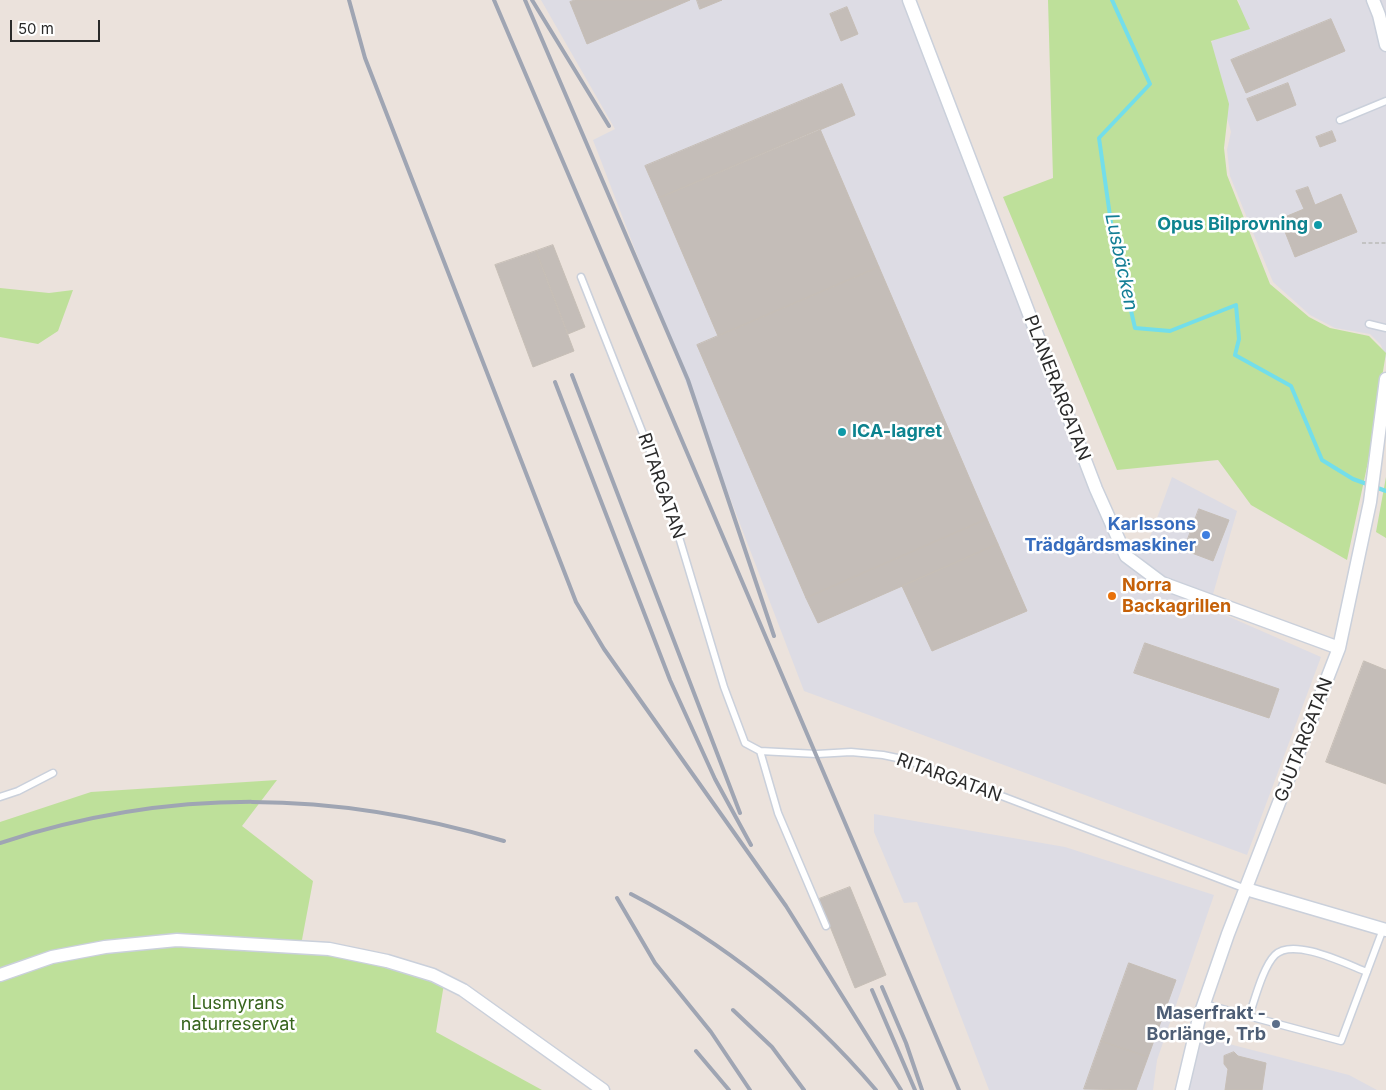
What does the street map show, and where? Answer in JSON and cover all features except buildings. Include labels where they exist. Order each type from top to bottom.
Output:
[{"type":"street","name":"PLANERARGATAN","points":[[909,0],[1096,489],[1126,556],[1162,584],[1339,648]]},
{"type":"street","points":[[1373,0],[1386,45]]},
{"type":"street","name":"GJUTARGATAN","points":[[1182,1090],[1204,1004],[1246,889],[1339,648],[1370,502],[1385,400],[1386,379]]},
{"type":"street","name":"RITARGATAN","points":[[1246,889],[1385,930]]},
{"type":"street","points":[[0,975],[52,957],[105,947],[178,940],[329,949],[387,961],[433,975],[492,1009],[513,1028],[603,1090]]},
{"type":"lane","points":[[1340,120],[1386,101]]},
{"type":"lane","name":"RITARGATAN","points":[[581,277],[664,487],[724,687],[745,743],[760,751],[817,754],[850,752],[884,755],[907,760],[1246,889]]},
{"type":"lane","points":[[1369,324],[1386,328]]},
{"type":"lane","points":[[760,751],[778,813],[826,926]]},
{"type":"lane","points":[[0,797],[18,791],[53,773]]},
{"type":"lane","points":[[1204,1004],[1341,1041],[1385,930]]},
{"type":"lane","points":[[1249,1016],[1268,966],[1275,955],[1286,948],[1301,948],[1367,972]]},
{"type":"path","points":[[1362,242],[1386,242]]},
{"type":"shaded area","points":[[541,0],[909,0],[1127,556],[1145,551],[1172,477],[1237,511],[1209,608],[1321,657],[1247,855],[804,691],[593,140],[615,129]]},
{"type":"shaded area","points":[[1238,0],[1386,0],[1386,360],[1381,345],[1370,334],[1335,328],[1310,315],[1273,282],[1230,176],[1227,150],[1231,132],[1208,47],[1240,4]]},
{"type":"shaded area","points":[[874,814],[1065,847],[1214,895],[1157,1060],[1153,1090],[989,1090],[917,902],[904,903],[874,832]]},
{"type":"shaded area","points":[[1202,1037],[1349,1075],[1377,1090],[1186,1090]]},
{"type":"green space","points":[[1048,0],[1237,0],[1250,29],[1211,41],[1229,104],[1224,148],[1227,175],[1270,284],[1309,317],[1330,328],[1369,336],[1386,353],[1368,462],[1347,560],[1251,505],[1218,460],[1117,470],[1003,197],[1053,178]]},
{"type":"green space","points":[[0,288],[49,293],[73,290],[58,331],[38,344],[0,337]]},
{"type":"green space","points":[[1386,477],[1386,538],[1376,532]]},
{"type":"green space","name":"Lusmyrans naturreservat","points":[[277,780],[242,826],[313,881],[301,945],[342,950],[444,984],[436,1032],[542,1090],[0,1090],[0,822],[91,792]]},
{"type":"waterway","name":"Lusbäcken","points":[[1112,0],[1150,84],[1099,138],[1111,223],[1135,328],[1170,331],[1236,305],[1239,339],[1235,355],[1291,386],[1322,460],[1353,479],[1386,491]]},
{"type":"railway","points":[[349,0],[365,58],[576,602],[604,649],[786,906],[901,1090]]},
{"type":"railway","points":[[494,0],[959,1090]]},
{"type":"railway","points":[[525,0],[688,380],[774,636]]},
{"type":"railway","points":[[532,0],[609,126]]},
{"type":"railway","points":[[572,375],[740,813]]},
{"type":"railway","points":[[555,382],[670,680],[715,779],[751,845]]},
{"type":"railway","points":[[0,843],[64,825],[127,812],[190,804],[252,802],[314,804],[377,812],[440,824],[504,841]]},
{"type":"railway","points":[[631,894],[699,934],[763,980],[822,1032],[876,1090]]},
{"type":"railway","points":[[617,898],[655,963],[711,1032],[750,1090]]},
{"type":"railway","points":[[882,987],[906,1043],[922,1090]]},
{"type":"railway","points":[[872,990],[915,1090]]},
{"type":"railway","points":[[733,1010],[772,1047],[804,1090]]},
{"type":"railway","points":[[696,1051],[729,1090]]},
{"type":"place","name":"Opus Bilprovning","points":[[1318,225]]},
{"type":"place","name":"ICA-lagret","points":[[842,432]]},
{"type":"place","name":"Karlssons Trädgårdsmaskiner","points":[[1206,535]]},
{"type":"place","name":"Norra Backagrillen","points":[[1112,596]]},
{"type":"place","name":"Maserfrakt - Borlänge, Trb","points":[[1276,1024]]}]
